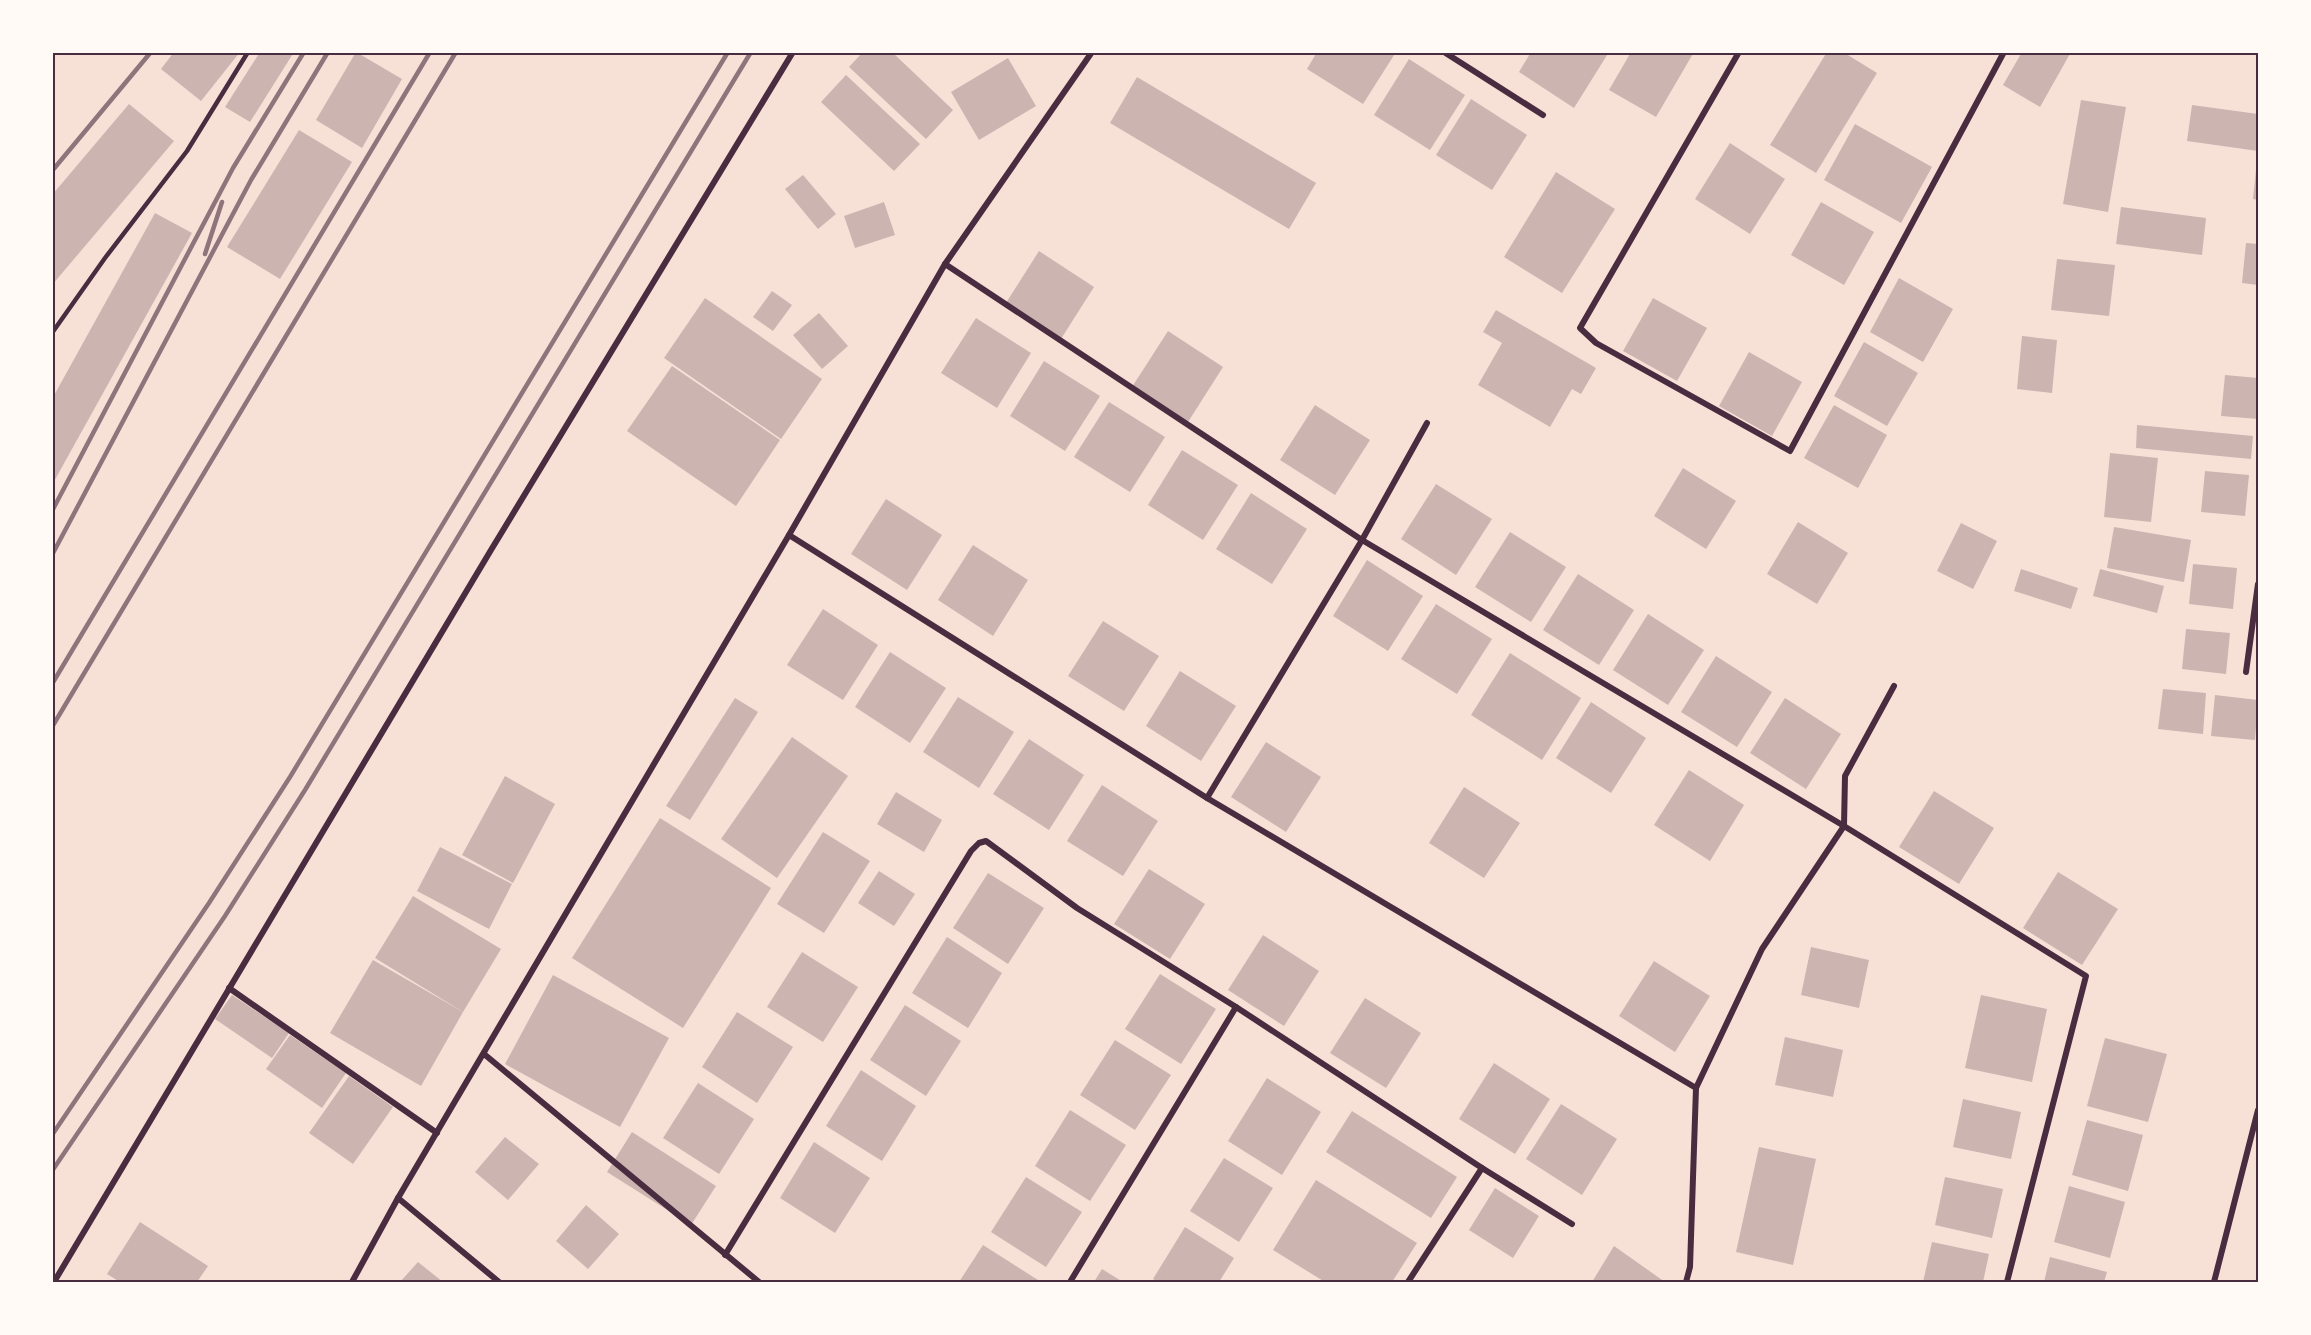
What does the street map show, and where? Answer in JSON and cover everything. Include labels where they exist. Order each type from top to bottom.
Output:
[{"type":"street","points":[[54,1282],[793,52]]},
{"type":"street","points":[[352,1282],[398,1198],[789,535],[945,264],[1092,52]]},
{"type":"street","points":[[1444,52],[1543,115]]},
{"type":"street","points":[[1739,52],[1580,328],[1596,343],[1791,451],[2004,52]]},
{"type":"street","points":[[945,264],[1362,540],[1844,826],[2086,976],[2007,1282]]},
{"type":"street","points":[[1208,798],[1362,540],[1427,423]]},
{"type":"street","points":[[789,535],[1208,798],[1696,1088]]},
{"type":"street","points":[[2246,672],[2259,584]]},
{"type":"street","points":[[1686,1282],[1690,1266],[1696,1088],[1762,948],[1844,826],[1845,776],[1894,686]]},
{"type":"street","points":[[725,1255],[971,851],[979,843],[987,841],[1077,908],[1236,1007],[1572,1224]]},
{"type":"street","points":[[229,988],[437,1133]]},
{"type":"street","points":[[1070,1282],[1236,1007]]},
{"type":"street","points":[[484,1054],[759,1282]]},
{"type":"street","points":[[2214,1282],[2259,1110]]},
{"type":"street","points":[[1408,1282],[1482,1168]]},
{"type":"street","points":[[398,1198],[498,1282]]},
{"type":"lane","points":[[52,333],[105,258],[187,151],[248,52]]},
{"type":"building","points":[[174,52],[240,52],[201,101],[161,69]]},
{"type":"building","points":[[260,52],[294,52],[250,122],[225,107]]},
{"type":"building","points":[[356,52],[402,79],[362,148],[316,120]]},
{"type":"building","points":[[863,52],[892,52],[953,110],[926,139],[849,67]]},
{"type":"building","points":[[1317,52],[1396,52],[1363,104],[1307,69]]},
{"type":"building","points":[[1531,52],[1609,52],[1574,108],[1519,72]]},
{"type":"building","points":[[1631,52],[1694,52],[1656,117],[1609,90]]},
{"type":"building","points":[[1827,52],[1843,52],[1877,73],[1816,173],[1770,145]]},
{"type":"building","points":[[2022,52],[2071,52],[2040,107],[2003,85]]},
{"type":"building","points":[[1008,58],[1036,106],[979,140],[951,92]]},
{"type":"building","points":[[1409,59],[1465,95],[1430,150],[1374,115]]},
{"type":"building","points":[[846,75],[920,144],[894,171],[821,102]]},
{"type":"building","points":[[1137,77],[1316,183],[1289,229],[1110,123]]},
{"type":"building","points":[[1471,99],[1527,135],[1492,190],[1436,155]]},
{"type":"building","points":[[2081,100],[2126,107],[2108,212],[2063,204]]},
{"type":"building","points":[[129,104],[174,141],[52,285],[52,195]]},
{"type":"building","points":[[2192,105],[2258,114],[2258,151],[2187,141]]},
{"type":"building","points":[[1855,124],[1932,167],[1901,223],[1824,180]]},
{"type":"building","points":[[299,130],[352,162],[280,279],[227,247]]},
{"type":"building","points":[[1730,143],[1785,179],[1750,234],[1695,199]]},
{"type":"building","points":[[2258,160],[2258,200],[2253,199]]},
{"type":"building","points":[[1556,172],[1615,209],[1562,293],[1504,257]]},
{"type":"building","points":[[803,175],[836,214],[818,229],[785,189]]},
{"type":"building","points":[[884,202],[895,235],[855,248],[844,216]]},
{"type":"building","points":[[1821,202],[1874,232],[1844,285],[1791,255]]},
{"type":"building","points":[[2121,207],[2206,218],[2202,255],[2116,244]]},
{"type":"building","points":[[155,213],[192,233],[52,485],[52,399]]},
{"type":"building","points":[[2246,243],[2258,244],[2258,285],[2242,283]]},
{"type":"building","points":[[1039,251],[1094,287],[1059,342],[1004,306]]},
{"type":"building","points":[[2057,259],[2115,265],[2109,316],[2051,310]]},
{"type":"building","points":[[1899,278],[1953,309],[1923,362],[1870,332]]},
{"type":"building","points":[[772,291],[792,305],[773,331],[753,317]]},
{"type":"building","points":[[705,298],[822,379],[781,439],[664,358]]},
{"type":"building","points":[[1653,298],[1707,328],[1677,381],[1623,351]]},
{"type":"building","points":[[1496,310],[1596,368],[1581,394],[1572,389],[1550,427],[1478,385],[1502,343],[1483,332]]},
{"type":"building","points":[[819,313],[848,346],[822,369],[793,335]]},
{"type":"building","points":[[976,318],[1031,353],[997,408],[941,373]]},
{"type":"building","points":[[1168,331],[1223,367],[1188,422],[1132,387]]},
{"type":"building","points":[[2022,336],[2057,340],[2052,393],[2017,389]]},
{"type":"building","points":[[1864,342],[1918,373],[1887,426],[1834,396]]},
{"type":"building","points":[[1749,352],[1802,382],[1772,436],[1719,406]]},
{"type":"building","points":[[1044,361],[1100,396],[1065,451],[1010,416]]},
{"type":"building","points":[[672,366],[780,440],[736,506],[627,431]]},
{"type":"building","points":[[2225,375],[2258,378],[2258,419],[2221,416]]},
{"type":"building","points":[[1109,402],[1165,437],[1130,492],[1074,457]]},
{"type":"building","points":[[1315,405],[1370,440],[1335,495],[1280,460]]},
{"type":"building","points":[[1834,405],[1887,435],[1858,488],[1804,458]]},
{"type":"building","points":[[2137,425],[2253,436],[2251,459],[2136,448]]},
{"type":"building","points":[[1182,450],[1238,485],[1203,540],[1148,505]]},
{"type":"building","points":[[2110,453],[2158,458],[2151,522],[2104,517]]},
{"type":"building","points":[[1683,468],[1736,501],[1706,549],[1654,516]]},
{"type":"building","points":[[2205,471],[2249,475],[2245,516],[2201,512]]},
{"type":"building","points":[[1436,484],[1492,519],[1456,575],[1401,539]]},
{"type":"building","points":[[1251,493],[1307,529],[1272,584],[1216,549]]},
{"type":"building","points":[[886,499],[942,535],[907,590],[851,554]]},
{"type":"building","points":[[1798,522],[1848,553],[1817,604],[1767,574]]},
{"type":"building","points":[[1961,523],[1997,541],[1973,589],[1937,571]]},
{"type":"building","points":[[2114,527],[2191,540],[2184,582],[2107,568]]},
{"type":"building","points":[[1510,532],[1566,567],[1531,622],[1475,587]]},
{"type":"building","points":[[973,545],[1028,580],[993,636],[938,600]]},
{"type":"building","points":[[1367,560],[1423,596],[1388,651],[1333,616]]},
{"type":"building","points":[[2193,564],[2237,568],[2233,609],[2189,604]]},
{"type":"building","points":[[2021,569],[2078,588],[2071,609],[2014,591]]},
{"type":"building","points":[[2100,569],[2164,586],[2157,613],[2093,596]]},
{"type":"building","points":[[1578,574],[1634,610],[1599,665],[1543,630]]},
{"type":"building","points":[[1436,604],[1492,639],[1457,694],[1401,659]]},
{"type":"building","points":[[823,609],[878,645],[843,700],[787,665]]},
{"type":"building","points":[[1648,614],[1704,650],[1668,705],[1613,670]]},
{"type":"building","points":[[1103,621],[1159,656],[1124,711],[1068,676]]},
{"type":"building","points":[[2186,629],[2230,633],[2226,674],[2182,669]]},
{"type":"building","points":[[890,652],[946,688],[910,743],[855,707]]},
{"type":"building","points":[[1510,653],[1581,698],[1542,760],[1471,715]]},
{"type":"building","points":[[1716,656],[1772,692],[1737,747],[1681,712]]},
{"type":"building","points":[[1180,671],[1236,706],[1201,761],[1146,726]]},
{"type":"building","points":[[2163,689],[2206,693],[2203,734],[2158,729]]},
{"type":"building","points":[[2215,695],[2258,700],[2255,740],[2211,736]]},
{"type":"building","points":[[958,697],[1014,732],[979,788],[923,752]]},
{"type":"building","points":[[735,698],[758,712],[690,820],[666,806]]},
{"type":"building","points":[[1785,698],[1841,734],[1806,789],[1750,753]]},
{"type":"building","points":[[1591,702],[1646,738],[1611,793],[1556,758]]},
{"type":"building","points":[[792,737],[848,776],[777,878],[721,839]]},
{"type":"building","points":[[1029,739],[1084,775],[1049,830],[993,794]]},
{"type":"building","points":[[1266,742],[1321,777],[1286,832],[1231,797]]},
{"type":"building","points":[[1689,770],[1744,805],[1710,861],[1654,825]]},
{"type":"building","points":[[505,776],[555,804],[513,883],[462,855]]},
{"type":"building","points":[[1102,785],[1158,821],[1123,876],[1067,841]]},
{"type":"building","points":[[1464,787],[1520,823],[1484,878],[1429,843]]},
{"type":"building","points":[[1934,791],[1994,828],[1959,884],[1899,847]]},
{"type":"building","points":[[896,792],[942,820],[924,852],[877,824]]},
{"type":"building","points":[[660,818],[771,888],[683,1028],[572,958]]},
{"type":"building","points":[[823,832],[870,861],[824,933],[777,904]]},
{"type":"building","points":[[440,847],[512,884],[489,929],[417,891]]},
{"type":"building","points":[[1149,869],[1205,904],[1170,959],[1114,924]]},
{"type":"building","points":[[879,871],[915,894],[894,926],[858,903]]},
{"type":"building","points":[[2058,872],[2118,909],[2082,965],[2023,928]]},
{"type":"building","points":[[988,873],[1044,908],[1008,964],[953,928]]},
{"type":"building","points":[[413,896],[501,949],[463,1012],[375,958]]},
{"type":"building","points":[[1263,935],[1319,971],[1284,1026],[1228,990]]},
{"type":"building","points":[[947,937],[1002,973],[968,1028],[912,993]]},
{"type":"building","points":[[1811,947],[1869,960],[1859,1008],[1801,995]]},
{"type":"building","points":[[802,952],[858,987],[823,1042],[767,1007]]},
{"type":"building","points":[[373,960],[463,1012],[421,1086],[330,1033]]},
{"type":"building","points":[[1654,961],[1710,996],[1675,1052],[1619,1016]]},
{"type":"building","points":[[1160,974],[1216,1009],[1181,1064],[1125,1029]]},
{"type":"building","points":[[553,975],[669,1038],[620,1127],[505,1064]]},
{"type":"building","points":[[232,995],[289,1033],[272,1058],[215,1019]]},
{"type":"building","points":[[1981,995],[2047,1009],[2032,1082],[1965,1068]]},
{"type":"building","points":[[1365,998],[1421,1033],[1386,1088],[1330,1053]]},
{"type":"building","points":[[905,1005],[961,1041],[926,1096],[870,1060]]},
{"type":"building","points":[[737,1012],[793,1047],[757,1103],[702,1067]]},
{"type":"building","points":[[290,1035],[346,1073],[322,1108],[266,1069]]},
{"type":"building","points":[[1785,1037],[1843,1050],[1833,1097],[1775,1085]]},
{"type":"building","points":[[2105,1038],[2167,1054],[2148,1122],[2087,1106]]},
{"type":"building","points":[[1115,1040],[1171,1075],[1135,1130],[1080,1095]]},
{"type":"building","points":[[1494,1063],[1550,1099],[1515,1154],[1459,1119]]},
{"type":"building","points":[[861,1070],[916,1106],[882,1161],[826,1126]]},
{"type":"building","points":[[349,1076],[393,1107],[353,1164],[309,1133]]},
{"type":"building","points":[[1267,1078],[1321,1112],[1282,1175],[1228,1141]]},
{"type":"building","points":[[698,1083],[754,1119],[719,1174],[663,1138]]},
{"type":"building","points":[[1963,1099],[2021,1112],[2011,1159],[1953,1147]]},
{"type":"building","points":[[1561,1104],[1617,1139],[1582,1195],[1526,1159]]},
{"type":"building","points":[[1070,1110],[1126,1145],[1090,1201],[1035,1166]]},
{"type":"building","points":[[1352,1111],[1457,1177],[1431,1218],[1326,1152]]},
{"type":"building","points":[[2087,1120],[2143,1135],[2128,1191],[2072,1175]]},
{"type":"building","points":[[632,1132],[716,1186],[691,1225],[607,1172]]},
{"type":"building","points":[[505,1137],[539,1164],[508,1200],[475,1172]]},
{"type":"building","points":[[814,1142],[870,1178],[835,1233],[780,1198]]},
{"type":"building","points":[[1759,1147],[1816,1159],[1793,1265],[1736,1252]]},
{"type":"building","points":[[1224,1158],[1273,1188],[1239,1242],[1190,1211]]},
{"type":"building","points":[[1026,1177],[1082,1212],[1046,1267],[991,1232]]},
{"type":"building","points":[[1945,1177],[2003,1189],[1992,1238],[1935,1225]]},
{"type":"building","points":[[1316,1180],[1417,1243],[1392,1282],[1325,1282],[1273,1250]]},
{"type":"building","points":[[2069,1186],[2125,1202],[2110,1258],[2054,1242]]},
{"type":"building","points":[[1495,1188],[1539,1216],[1513,1258],[1469,1230]]},
{"type":"building","points":[[586,1205],[619,1234],[588,1269],[556,1241]]},
{"type":"building","points":[[140,1222],[208,1266],[197,1282],[120,1282],[107,1274]]},
{"type":"building","points":[[1185,1227],[1234,1258],[1219,1282],[1159,1282],[1153,1279]]},
{"type":"building","points":[[1932,1242],[1989,1254],[1983,1282],[1923,1282]]},
{"type":"building","points":[[983,1245],[1038,1280],[1037,1282],[959,1282]]},
{"type":"building","points":[[1614,1246],[1665,1282],[1592,1282]]},
{"type":"building","points":[[2050,1257],[2107,1272],[2104,1282],[2044,1282]]},
{"type":"building","points":[[418,1262],[443,1282],[400,1282]]},
{"type":"building","points":[[1102,1269],[1123,1282],[1094,1282]]},
{"type":"railway","points":[[52,171],[151,52]]},
{"type":"railway","points":[[52,511],[233,168],[304,52]]},
{"type":"railway","points":[[52,555],[251,180],[328,52]]},
{"type":"railway","points":[[52,684],[430,52]]},
{"type":"railway","points":[[52,727],[456,52]]},
{"type":"railway","points":[[52,1135],[209,903],[290,777],[728,52]]},
{"type":"railway","points":[[52,1171],[225,916],[305,790],[751,52]]},
{"type":"railway","points":[[205,254],[222,202]]}]
